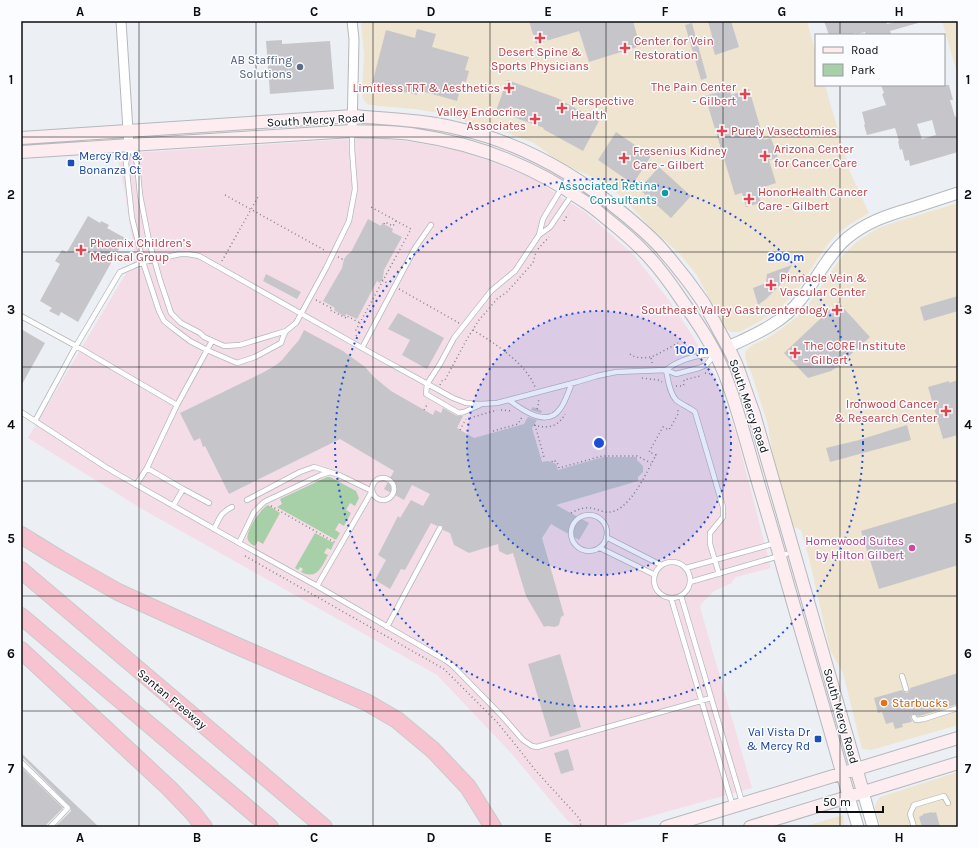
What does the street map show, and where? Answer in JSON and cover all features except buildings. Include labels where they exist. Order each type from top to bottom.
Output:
[{"type":"highway","points":[[21,535],[118,592],[234,645],[368,703],[398,720],[433,750],[468,787],[493,827]]},
{"type":"highway","name":"Santan Freeway","points":[[21,570],[324,827]]},
{"type":"highway","points":[[21,616],[270,827]]},
{"type":"highway","points":[[21,650],[169,788],[204,827]]},
{"type":"main road","name":"South Mercy Road","points":[[21,138],[352,116],[395,118],[461,129],[522,150],[581,182],[613,205],[660,247],[680,271],[703,303],[728,347],[736,365],[754,414],[863,792]]},
{"type":"main road","name":"South Mercy Road","points":[[21,152],[352,131],[415,134],[458,143],[520,165],[562,187],[616,226],[650,258],[670,283],[690,312],[715,354],[723,371],[731,391],[776,543],[783,555],[849,797]]},
{"type":"main road","points":[[715,354],[728,347]]},
{"type":"main road","points":[[666,827],[958,738]]},
{"type":"main road","points":[[750,827],[958,763]]},
{"type":"street","points":[[122,21],[130,146]]},
{"type":"street","points":[[352,21],[354,39],[352,131]]},
{"type":"street","points":[[728,347],[776,323],[785,316],[800,301],[830,256],[855,232],[876,219],[958,193]]},
{"type":"street","points":[[863,792],[873,827]]},
{"type":"street","points":[[849,797],[858,827]]},
{"type":"lane","points":[[130,146],[138,163],[140,195],[149,241],[160,280],[172,313],[181,322],[212,341],[224,346],[240,345],[286,331],[296,323],[333,254],[349,221],[355,189],[352,131]]},
{"type":"lane","points":[[130,146],[126,163],[132,218],[143,262],[157,306],[164,321],[190,341],[207,350],[237,362],[255,356],[281,343],[286,331]]},
{"type":"lane","points":[[480,404],[464,412],[460,412],[426,394],[427,384],[454,338],[491,291],[516,271],[539,234],[543,219],[569,175]]},
{"type":"lane","points":[[539,234],[550,227],[581,182]]},
{"type":"lane","points":[[362,348],[415,248],[431,225]]},
{"type":"lane","points":[[35,421],[76,346],[120,272],[143,262],[180,254],[199,256],[427,384],[466,403],[497,403],[616,372],[666,370],[676,374],[706,365],[715,354]]},
{"type":"lane","points":[[21,316],[177,405]]},
{"type":"lane","points":[[136,484],[147,468],[177,405],[212,341]]},
{"type":"lane","points":[[666,370],[673,364],[699,355],[715,354]]},
{"type":"lane","points":[[666,370],[673,396],[676,400],[695,412],[723,507],[723,517],[710,533],[710,544],[719,574]]},
{"type":"lane","points":[[509,400],[529,413],[549,417],[560,409],[572,383]]},
{"type":"lane","points":[[21,412],[104,466],[445,660],[452,665],[502,716],[523,740],[532,746],[537,747],[712,698]]},
{"type":"lane","points":[[247,500],[300,472],[314,467],[340,475],[372,491],[377,498],[384,500],[388,499],[393,494],[394,484],[386,478],[378,478],[373,484],[372,491],[317,586]]},
{"type":"lane","points":[[147,468],[210,503]]},
{"type":"lane","points":[[239,543],[254,512],[265,502],[320,475],[330,472]]},
{"type":"lane","points":[[174,506],[184,489]]},
{"type":"lane","points":[[214,529],[222,514],[232,507]]},
{"type":"lane","points":[[590,515],[595,516],[603,522],[606,527],[606,537],[604,544],[600,548],[589,552],[583,551],[574,544],[571,538],[571,529],[573,524],[580,517],[590,515]]},
{"type":"lane","points":[[387,627],[440,528]]},
{"type":"lane","points":[[606,537],[661,565]]},
{"type":"lane","points":[[686,568],[776,543]]},
{"type":"lane","points":[[600,548],[655,576]]},
{"type":"lane","points":[[690,582],[783,555]]},
{"type":"lane","points":[[677,562],[686,568],[690,577],[690,582],[687,590],[681,596],[671,598],[658,590],[654,581],[656,572],[661,565],[677,562]]},
{"type":"lane","points":[[681,596],[712,698],[738,806]]},
{"type":"lane","points":[[671,598],[702,701],[738,806]]},
{"type":"lane","points":[[902,676],[906,689]]},
{"type":"lane","points":[[914,717],[916,720],[924,719],[958,708]]},
{"type":"lane","points":[[21,762],[68,808],[50,827]]},
{"type":"lane","points":[[914,827],[910,814],[914,805],[944,796],[948,803]]},
{"type":"path","points":[[225,195],[344,260]]},
{"type":"path","points":[[222,262],[258,197]]},
{"type":"path","points":[[353,343],[359,332],[356,330],[382,280],[411,230],[371,207]]},
{"type":"path","points":[[561,223],[570,210]]},
{"type":"path","points":[[384,224],[385,222],[393,226],[396,221]]},
{"type":"path","points":[[437,389],[442,381],[445,380],[479,320],[498,298],[506,293],[533,263],[537,251],[552,233]]},
{"type":"path","points":[[382,280],[464,326]]},
{"type":"path","points":[[310,297],[331,308],[330,310],[346,318],[347,316],[360,323]]},
{"type":"path","points":[[473,330],[498,346],[532,379],[539,402],[537,409]]},
{"type":"path","points":[[630,354],[638,358],[656,356],[678,343]]},
{"type":"path","points":[[651,357],[651,379]]},
{"type":"path","points":[[641,378],[660,381],[664,389],[674,386],[683,386],[684,380],[705,373],[711,374]]},
{"type":"path","points":[[424,410],[432,397]]},
{"type":"path","points":[[571,513],[579,509],[594,508],[608,513],[617,510],[626,503],[633,495],[656,455],[649,452],[663,427],[669,430],[678,414],[678,408],[676,406]]},
{"type":"path","points":[[460,430],[466,419],[501,410],[517,413]]},
{"type":"path","points":[[541,458],[544,456],[535,425],[550,427],[561,420],[566,413]]},
{"type":"path","points":[[493,431],[518,424],[522,416],[527,419]]},
{"type":"path","points":[[552,462],[553,460],[557,462],[559,468],[602,456],[637,456],[651,463]]},
{"type":"path","points":[[265,502],[341,546]]},
{"type":"path","points":[[245,556],[444,669],[505,732],[536,771],[579,818],[581,827]]},
{"type":"shaded area","points":[[361,21],[807,21],[815,50],[815,86],[825,86],[850,172],[869,213],[837,234],[828,244],[798,289],[786,302],[772,314],[740,332],[731,332],[725,328],[697,275],[678,252],[654,231],[621,196],[597,179],[561,163],[534,143],[495,128],[467,122],[439,113],[367,104],[363,99],[362,91],[364,55]]},
{"type":"shaded area","points":[[942,21],[958,21],[958,76]]},
{"type":"shaded area","points":[[377,138],[413,142],[457,150],[532,178],[585,212],[634,255],[668,299],[692,335],[715,375],[737,437],[771,568],[736,577],[732,583],[714,591],[701,604],[700,607],[752,788],[612,827],[577,827],[567,820],[511,753],[437,675],[142,509],[28,438],[135,258],[125,192],[117,154]]},
{"type":"shaded area","points":[[958,203],[958,725],[871,750],[862,749],[843,673],[830,650],[801,530],[794,527],[792,523],[773,458],[768,425],[751,372],[745,359],[745,355],[746,351],[752,345],[774,334],[797,317],[808,305],[843,255],[858,241],[886,225]]},
{"type":"shaded area","points":[[958,772],[958,827],[881,827],[875,807],[880,797]]},
{"type":"shaded area","points":[[843,815],[844,827],[803,827]]},
{"type":"green space","points":[[327,477],[330,477],[356,491],[359,498],[355,506],[350,503],[346,510],[351,513],[344,526],[339,523],[335,530],[340,533],[336,540],[277,507],[282,504],[280,499]]},
{"type":"green space","points":[[268,505],[280,513],[263,544],[258,541],[255,546],[248,540],[248,532],[258,516]]},
{"type":"green space","points":[[315,533],[334,543],[331,550],[327,548],[324,553],[328,555],[321,568],[315,574],[311,575],[301,572],[303,569],[300,567],[298,570],[295,568]]},
{"type":"place","name":"Desert Spine & Sports Physicians","points":[[540,38]]},
{"type":"place","name":"Center for Vein Restoration","points":[[625,48]]},
{"type":"place","name":"AB Staffing Solutions","points":[[300,67]]},
{"type":"place","name":"Limitless TRT & Aesthetics","points":[[509,88]]},
{"type":"place","name":"The Pain Center - Gilbert","points":[[745,94]]},
{"type":"place","name":"Perspective Health","points":[[562,108]]},
{"type":"place","name":"Valley Endocrine Associates","points":[[535,119]]},
{"type":"place","name":"Purely Vasectomies","points":[[722,131]]},
{"type":"place","name":"Arizona Center for Cancer Care","points":[[765,156]]},
{"type":"place","name":"Fresenius Kidney Care - Gilbert","points":[[624,158]]},
{"type":"place","name":"Mercy Rd & Bonanza Ct","points":[[71,163]]},
{"type":"place","name":"Associated Retina Consultants","points":[[665,193]]},
{"type":"place","name":"HonorHealth Cancer Care - Gilbert","points":[[749,199]]},
{"type":"place","name":"Phoenix Children’s Medical Group","points":[[81,250]]},
{"type":"place","name":"Pinnacle Vein & Vascular Center","points":[[771,285]]},
{"type":"place","name":"Southeast Valley Gastroenterology","points":[[837,310]]},
{"type":"place","name":"The CORE Institute - Gilbert","points":[[795,353]]},
{"type":"place","name":"Ironwood Cancer & Research Center","points":[[946,411]]},
{"type":"place","name":"Homewood Suites by Hilton Gilbert","points":[[912,548]]},
{"type":"place","name":"Starbucks","points":[[884,703]]},
{"type":"place","name":"Val Vista Dr & Mercy Rd","points":[[818,739]]}]
